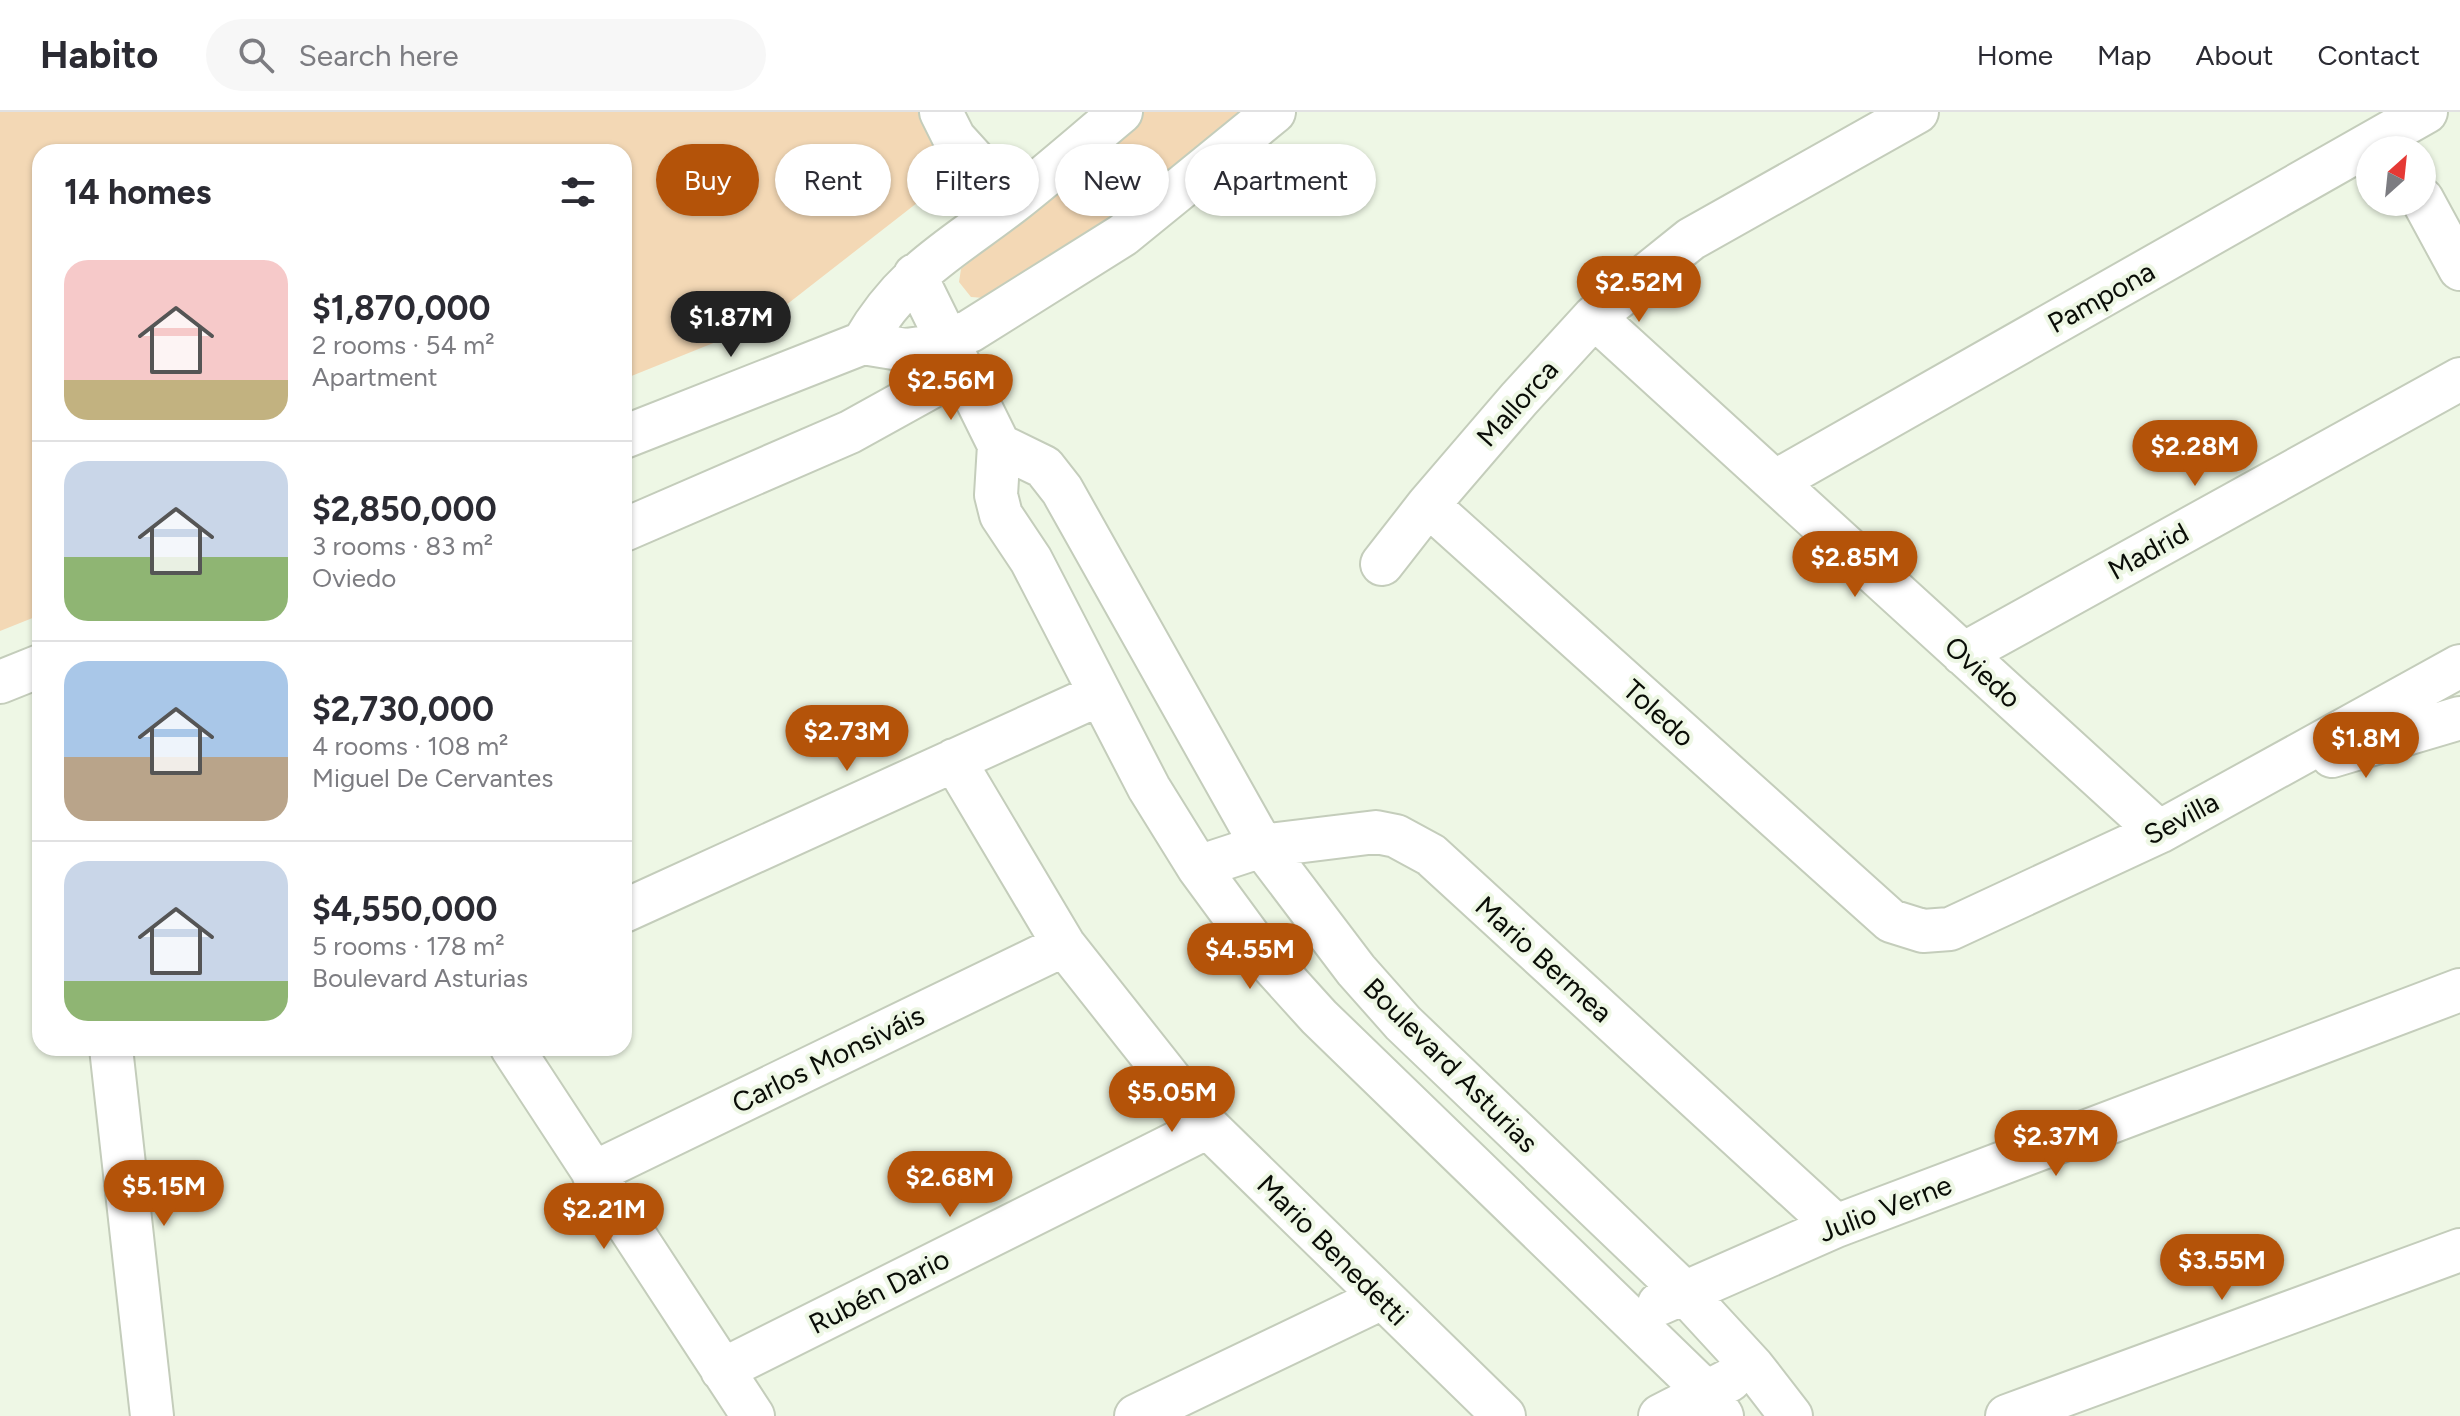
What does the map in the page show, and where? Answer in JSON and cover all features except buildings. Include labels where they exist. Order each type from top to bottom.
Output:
[{"type":"street","points":[[941,112],[959,144]]},
{"type":"street","points":[[1039,180],[1121,112]]},
{"type":"street","points":[[632,527],[850,432],[1123,235],[1274,112]]},
{"type":"street","name":"Mallorca","points":[[1382,564],[1428,505],[1594,317],[1691,239],[1917,112]]},
{"type":"street","name":"Pampona","points":[[1776,481],[2385,132],[2426,112]]},
{"type":"street","points":[[863,343],[878,318],[915,275],[993,216]]},
{"type":"street","points":[[2431,216],[2460,269]]},
{"type":"street","name":"Boulevard Asturias","points":[[915,275],[999,445],[996,495],[1001,515],[1031,560],[1098,695],[1149,788],[1198,867],[1262,954],[1319,1017],[1714,1404]]},
{"type":"street","name":"Oviedo","points":[[1594,317],[2159,832]]},
{"type":"street","points":[[632,434],[863,343],[955,355]]},
{"type":"street","name":"Madrid","points":[[1963,654],[2460,379]]},
{"type":"street","name":"Boulevard Asturias","points":[[999,445],[1044,467],[1062,490],[1262,846],[1356,970],[1403,1023],[1683,1291],[1753,1367],[1791,1416]]},
{"type":"street","name":"Toledo","points":[[1428,505],[1891,921]]},
{"type":"street","name":"Sevilla","points":[[1891,921],[1923,931],[1950,929],[2159,832],[2460,666]]},
{"type":"street","points":[[632,907],[1098,695]]},
{"type":"street","points":[[2254,779],[2460,718]]},
{"type":"street","name":"Mario Benedetti","points":[[954,760],[1064,945],[1208,1127],[1380,1299],[1504,1416]]},
{"type":"street","name":"Mario Bermea","points":[[1198,867],[1262,846],[1376,832],[1414,844],[1431,855],[1836,1226]]},
{"type":"street","name":"Carlos Monsiváis","points":[[593,1173],[1064,945]]},
{"type":"street","name":"Julio Verne","points":[[1630,1320],[1683,1291],[1836,1226],[2460,990]]},
{"type":"street","points":[[112,1056],[152,1416]]},
{"type":"street","points":[[517,1056],[753,1416]]},
{"type":"street","name":"Rubén Dario","points":[[722,1370],[1208,1127]]},
{"type":"street","points":[[2007,1416],[2460,1250]]},
{"type":"street","points":[[1136,1416],[1380,1299]]},
{"type":"street","points":[[1660,1416],[1714,1404],[1753,1367]]},
{"type":"shaded area","points":[[0,112],[922,112],[942,144],[907,144],[907,211],[763,323],[632,376],[632,144],[32,144],[32,618],[0,631]]},
{"type":"shaded area","points":[[1141,112],[1265,112],[1226,144],[1185,144],[1185,172],[1169,182],[1169,144],[1107,144]]},
{"type":"shaded area","points":[[1055,191],[1055,216],[1115,216],[984,298],[971,297],[959,282],[961,269],[1025,216],[1039,216],[1039,205]]}]
